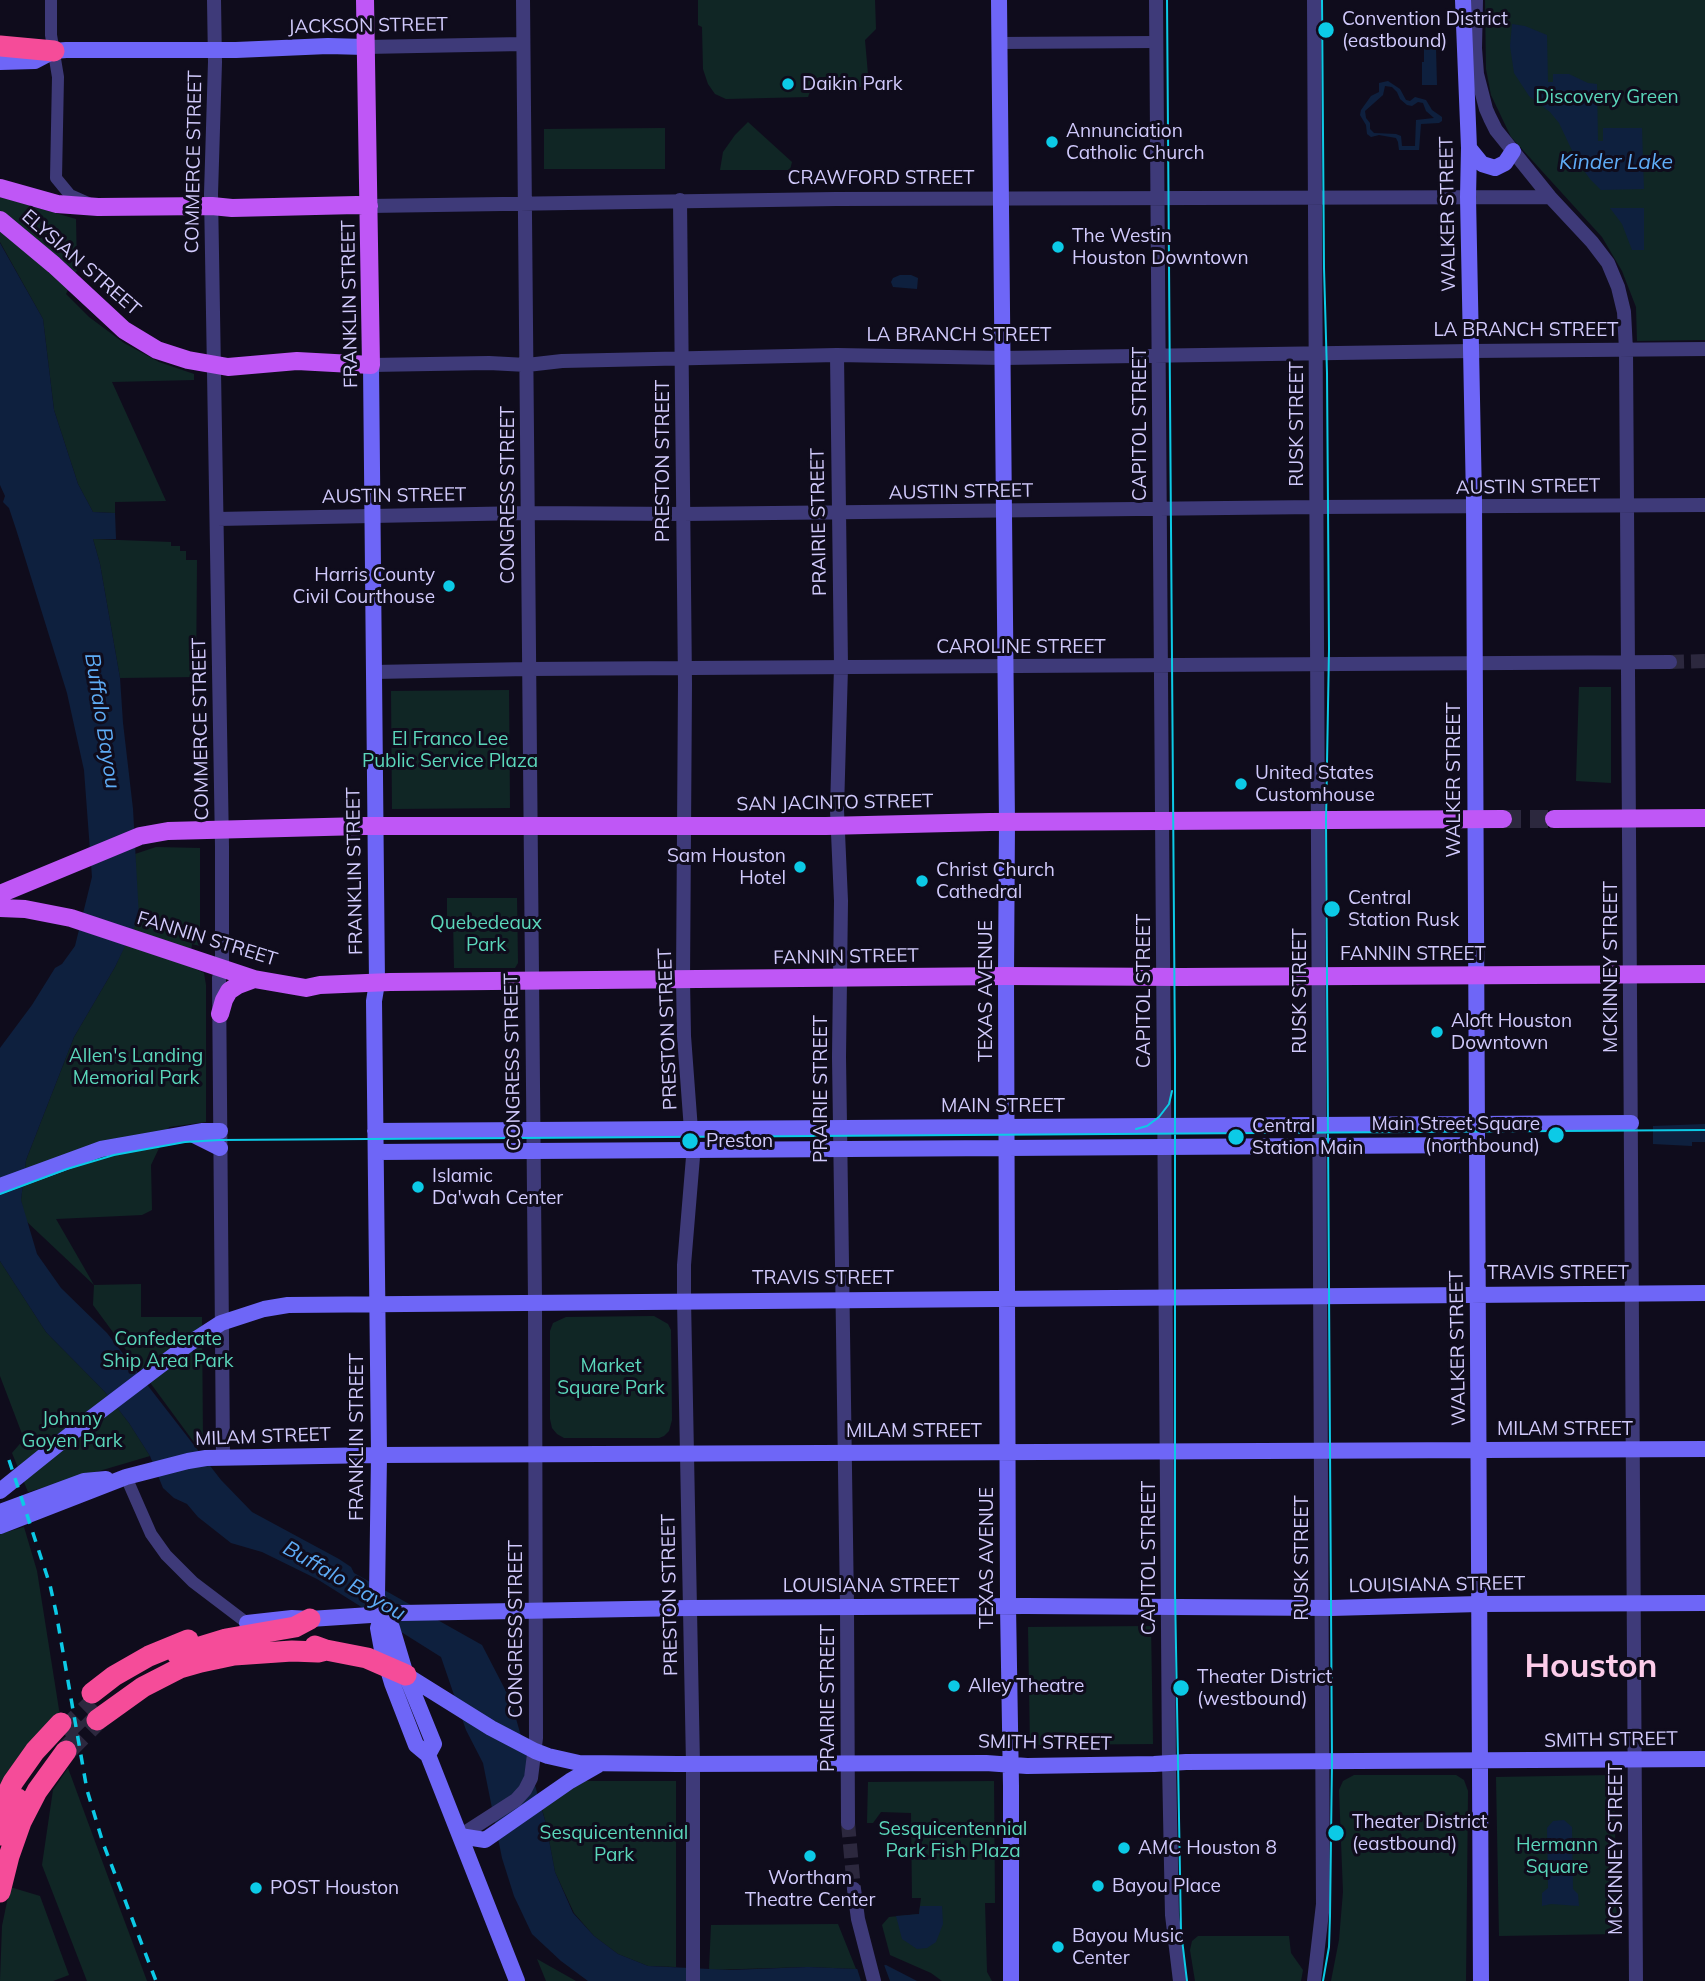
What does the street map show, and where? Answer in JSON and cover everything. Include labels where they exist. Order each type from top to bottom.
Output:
[{"type":"highway","points":[[0,46],[54,51]]},
{"type":"highway","points":[[310,1619],[295,1627],[281,1630],[228,1627],[149,1656],[114,1676],[95,1705],[143,1687],[170,1673],[201,1662],[234,1655],[322,1651],[366,1658],[406,1675]]},
{"type":"highway","points":[[281,1630],[322,1651]]},
{"type":"highway","points":[[0,1809],[13,1782],[35,1751],[63,1736]]},
{"type":"highway","points":[[0,1835],[28,1779],[63,1736]]},
{"type":"highway","points":[[0,1892],[9,1856],[22,1822],[63,1736]]},
{"type":"main road","name":"FRANKLIN STREET","points":[[365,0],[372,365],[377,983],[374,1001],[379,1455],[377,1596],[382,1615],[392,1628],[406,1675],[434,1744],[428,1755]]},
{"type":"main road","name":"TEXAS AVENUE","points":[[999,0],[1007,822],[1007,1452],[1011,1981]]},
{"type":"main road","name":"WALKER STREET","points":[[1463,0],[1470,65],[1468,197],[1475,507],[1481,1981]]},
{"type":"main road","name":"JACKSON STREET","points":[[0,62],[35,61],[54,51],[365,47]]},
{"type":"main road","points":[[1469,148],[1482,164],[1495,168],[1504,163],[1513,151]]},
{"type":"main road","name":"ELYSIAN STREET","points":[[0,188],[57,204],[98,207],[212,206]]},
{"type":"main road","name":"CRAWFORD STREET","points":[[212,206],[369,206]]},
{"type":"main road","name":"ELYSIAN STREET","points":[[0,220],[54,265],[124,330],[157,350],[214,365]]},
{"type":"main road","name":"LA BRANCH STREET","points":[[214,365],[297,361],[372,365]]},
{"type":"main road","points":[[1554,818],[1705,818]]},
{"type":"main road","name":"SAN JACINTO STREET","points":[[0,894],[140,836],[167,831],[375,826],[1503,819]]},
{"type":"main road","name":"FANNIN STREET","points":[[0,908],[25,909],[71,918],[254,979],[306,988],[377,983],[1006,976],[1705,974]]},
{"type":"main road","points":[[220,1014],[229,991],[254,979]]},
{"type":"main road","name":"MAIN STREET","points":[[375,1131],[1631,1123]]},
{"type":"main road","points":[[0,1186],[101,1149],[135,1141],[190,1134],[220,1139]]},
{"type":"main road","points":[[376,1152],[1477,1145]]},
{"type":"main road","name":"TRAVIS STREET","points":[[0,1491],[174,1354],[221,1323],[253,1312],[288,1305],[1705,1293]]},
{"type":"main road","name":"MILAM STREET","points":[[0,1526],[134,1475],[188,1461],[223,1458],[534,1454],[1705,1449]]},
{"type":"main road","name":"MILAM STREET","points":[[0,1512],[84,1481],[134,1475]]},
{"type":"main road","name":"LOUISIANA STREET","points":[[310,1619],[689,1608],[1322,1608],[1705,1603]]},
{"type":"main road","name":"FRANKLIN STREET","points":[[382,1615],[378,1628],[386,1665],[398,1698],[416,1745],[428,1755],[517,1981]]},
{"type":"main road","points":[[249,1629],[281,1630]]},
{"type":"main road","name":"SMITH STREET","points":[[406,1675],[491,1728],[535,1751],[562,1760],[600,1764],[848,1763],[1027,1766],[1705,1759]]},
{"type":"main road","points":[[460,1836],[483,1832],[600,1764]]},
{"type":"street","points":[[51,0],[54,51]]},
{"type":"street","name":"COMMERCE STREET","points":[[214,0],[212,206],[222,829],[222,968],[219,978],[223,1458]]},
{"type":"street","name":"CONGRESS STREET","points":[[483,1832],[525,1790],[531,1778],[536,1725],[523,0]]},
{"type":"street","name":"CAPITOL STREET","points":[[1156,0],[1169,1763],[1172,1915],[1180,1981]]},
{"type":"street","name":"RUSK STREET","points":[[1314,0],[1323,1761],[1323,1916],[1314,1981]]},
{"type":"street","name":"MCKINNEY STREET","points":[[1476,0],[1475,48],[1470,65],[1496,131],[1608,264],[1618,287],[1624,312],[1636,1981]]},
{"type":"street","points":[[999,43],[1156,42]]},
{"type":"street","name":"JACKSON STREET","points":[[365,47],[523,44]]},
{"type":"street","name":"ELYSIAN STREET","points":[[54,51],[58,77],[56,178],[70,195],[98,207]]},
{"type":"street","name":"CRAWFORD STREET","points":[[369,206],[680,200],[1550,197]]},
{"type":"street","name":"PRESTON STREET","points":[[680,200],[685,668],[682,980],[692,1150],[684,1300],[693,1764],[693,1981]]},
{"type":"street","name":"LA BRANCH STREET","points":[[372,365],[527,365],[562,361],[837,355],[1003,359],[1705,349]]},
{"type":"street","name":"PRAIRIE STREET","points":[[837,355],[841,667],[837,825],[841,901],[839,1057],[848,1823]]},
{"type":"street","name":"AUSTIN STREET","points":[[217,519],[527,513],[1705,505]]},
{"type":"street","name":"CAROLINE STREET","points":[[374,672],[1670,662]]},
{"type":"street","points":[[134,1475],[151,1534],[166,1555],[249,1629]]},
{"type":"street","points":[[854,1889],[874,1981]]},
{"type":"green space","points":[[698,0],[875,0],[876,29],[865,40],[869,86],[811,89],[808,97],[726,99],[715,94],[703,69]]},
{"type":"green space","name":"Discovery Green","points":[[1485,0],[1705,0],[1705,340],[1637,341],[1636,307],[1622,271],[1602,237],[1511,137],[1491,95],[1486,69]]},
{"type":"green space","points":[[748,122],[792,162],[790,170],[720,170],[723,152]]},
{"type":"green space","points":[[665,128],[665,169],[544,169],[544,129]]},
{"type":"green space","points":[[0,197],[76,219],[77,270],[66,294],[89,317],[124,343],[159,362],[194,374],[194,380],[112,382],[166,501],[115,502],[115,513],[93,512],[78,484],[54,410],[43,319],[0,242]]},
{"type":"green space","points":[[93,539],[171,542],[171,546],[180,546],[180,551],[186,551],[186,560],[197,560],[196,677],[120,678],[100,564]]},
{"type":"green space","points":[[1579,687],[1611,687],[1611,783],[1576,781]]},
{"type":"green space","name":"El Franco Lee Public Service Plaza","points":[[509,690],[510,808],[392,809],[391,691]]},
{"type":"green space","name":"Allen's Landing Memorial Park","points":[[156,847],[200,848],[200,946],[192,944],[189,966],[204,973],[206,985],[206,1122],[169,1127],[151,1165],[152,1210],[142,1215],[56,1219],[94,1285],[25,1220],[21,1200],[26,1160],[74,1037],[115,967],[138,917],[135,854]]},
{"type":"green space","name":"Quebedeaux Park","points":[[447,898],[517,898],[518,963],[515,968],[454,968],[453,918],[447,917]]},
{"type":"green space","name":"Johnny Goyen Park","points":[[0,1261],[46,1332],[105,1392],[150,1456],[28,1492],[12,1453],[24,1439],[0,1376]]},
{"type":"green space","name":"Confederate Ship Area Park","points":[[141,1284],[141,1317],[202,1317],[203,1443],[196,1445],[93,1305],[94,1285]]},
{"type":"green space","name":"Market Square Park","points":[[654,1316],[668,1324],[671,1330],[672,1420],[669,1431],[659,1438],[564,1438],[557,1434],[550,1419],[550,1331],[553,1323],[566,1317]]},
{"type":"green space","points":[[24,1527],[37,1571],[60,1716],[0,1803],[0,1534]]},
{"type":"green space","points":[[1151,1626],[1153,1744],[1030,1745],[1028,1627]]},
{"type":"green space","points":[[68,1768],[147,1981],[87,1981],[42,1865],[53,1790]]},
{"type":"green space","points":[[1354,1775],[1456,1775],[1464,1780],[1468,1791],[1466,1981],[1331,1981],[1339,1940],[1343,1892],[1339,1790],[1343,1781]]},
{"type":"green space","name":"Hermann Square","points":[[1614,1775],[1617,1934],[1499,1936],[1496,1777]]},
{"type":"green space","name":"Sesquicentennial Park","points":[[580,1781],[676,1781],[676,1967],[648,1966],[618,1954],[594,1936],[574,1913],[555,1872],[541,1805]]},
{"type":"green space","name":"Sesquicentennial Park Fish Plaza","points":[[994,1781],[995,1903],[985,1903],[987,1972],[992,1981],[942,1981],[931,1973],[890,1955],[882,1925],[889,1917],[919,1914],[921,1898],[912,1898],[911,1813],[881,1812],[873,1823],[867,1823],[868,1782]]},
{"type":"green space","points":[[10,1887],[40,1896],[69,1975],[53,1981],[0,1981],[2,1926]]},
{"type":"green space","points":[[838,1924],[856,1969],[808,1967],[709,1970],[711,1925]]},
{"type":"green space","points":[[1198,1936],[1289,1936],[1291,1953],[1303,1970],[1301,1981],[1195,1981],[1190,1950],[1192,1941]]},
{"type":"green space","points":[[537,1959],[576,1981],[546,1981]]},
{"type":"water","name":"Kinder Lake","points":[[1512,24],[1547,35],[1548,82],[1553,82],[1553,74],[1569,74],[1597,84],[1598,141],[1603,141],[1603,128],[1642,128],[1644,189],[1601,190],[1590,179],[1577,161],[1559,123],[1550,112],[1529,96],[1514,73],[1510,46]]},
{"type":"water","points":[[1424,49],[1436,49],[1437,85],[1422,85]]},
{"type":"water","points":[[1388,81],[1400,89],[1406,100],[1410,101],[1415,97],[1426,100],[1432,110],[1442,117],[1439,123],[1421,124],[1419,150],[1399,150],[1396,138],[1379,135],[1371,137],[1367,134],[1366,125],[1360,115],[1361,110],[1371,96],[1379,92],[1379,83]],"holes":[[[1385,86],[1392,87],[1407,105],[1423,103],[1426,111],[1434,118],[1416,120],[1415,146],[1402,146],[1401,136],[1374,133],[1370,129],[1365,111],[1383,95]]]},
{"type":"water","points":[[1610,208],[1644,208],[1644,250],[1632,250],[1622,224]]},
{"type":"water","name":"Buffalo Bayou","points":[[0,243],[43,319],[54,410],[78,484],[93,512],[115,513],[116,539],[93,539],[100,564],[120,678],[133,809],[139,917],[115,967],[74,1037],[26,1160],[21,1200],[37,1254],[61,1288],[107,1333],[221,1480],[252,1512],[339,1559],[351,1567],[354,1573],[482,1645],[511,1701],[546,1824],[555,1872],[573,1913],[594,1936],[618,1954],[648,1966],[730,1970],[808,1967],[856,1969],[886,1965],[917,1981],[588,1981],[561,1961],[532,1934],[514,1896],[502,1858],[483,1763],[466,1730],[441,1657],[317,1579],[262,1552],[231,1543],[198,1517],[187,1504],[174,1498],[163,1488],[150,1456],[129,1423],[105,1392],[46,1332],[0,1261],[0,1048],[55,968],[62,964],[75,946],[92,877],[84,770],[67,693],[9,508],[3,502],[5,496],[0,485]]},
{"type":"water","points":[[900,275],[918,278],[917,289],[893,287],[893,278]]},
{"type":"water","points":[[1705,1124],[1705,1142],[1692,1142],[1692,1146],[1653,1144],[1653,1126]]},
{"type":"water","points":[[1564,1820],[1572,1827],[1573,1889],[1578,1894],[1579,1906],[1542,1906],[1542,1893],[1548,1888],[1547,1828],[1553,1821]]},
{"type":"water","points":[[920,1906],[942,1906],[943,1924],[936,1942],[927,1948],[917,1949],[902,1939],[896,1916],[919,1914]]},
{"type":"pier","points":[[883,1962],[890,1981],[861,1981],[856,1965]]},
{"type":"tunnel","points":[[1670,662],[1705,661]]},
{"type":"tunnel","points":[[1503,819],[1554,819]]},
{"type":"tunnel","points":[[63,1733],[94,1703]]},
{"type":"tunnel","points":[[66,1751],[97,1720]]},
{"type":"tunnel","points":[[848,1823],[854,1889]]},
{"type":"tram line","points":[[1167,0],[1175,1056],[1175,1591],[1181,1931],[1187,1981]]},
{"type":"tram line","points":[[1322,0],[1329,649],[1326,820],[1332,1761],[1329,1947],[1323,1981]]},
{"type":"tram line","points":[[1136,1129],[1147,1126],[1159,1117],[1169,1104],[1172,1091]]},
{"type":"tram line","points":[[0,1194],[114,1155],[185,1142],[220,1140],[1705,1130]]},
{"type":"railway","points":[[9,1460],[50,1585],[87,1790],[103,1843],[156,1981]]},
{"type":"place","name":"Convention District (eastbound)","points":[[1326,30]]},
{"type":"place","name":"Daikin Park","points":[[788,84]]},
{"type":"place","name":"Annunciation Catholic Church","points":[[1052,142]]},
{"type":"place","name":"The Westin Houston Downtown","points":[[1058,247]]},
{"type":"place","name":"Harris County Civil Courthouse","points":[[449,586]]},
{"type":"place","name":"United States Customhouse","points":[[1241,784]]},
{"type":"place","name":"Sam Houston Hotel","points":[[800,867]]},
{"type":"place","name":"Christ Church Cathedral","points":[[922,881]]},
{"type":"place","name":"Central Station Rusk","points":[[1332,909]]},
{"type":"place","name":"Aloft Houston Downtown","points":[[1437,1032]]},
{"type":"place","name":"Main Street Square (northbound)","points":[[1556,1135]]},
{"type":"place","name":"Central Station Main","points":[[1236,1137]]},
{"type":"place","name":"Preston","points":[[690,1141]]},
{"type":"place","name":"Islamic Da'wah Center","points":[[418,1187]]},
{"type":"place","name":"Alley Theatre","points":[[954,1686]]},
{"type":"place","name":"Theater District (westbound)","points":[[1181,1688]]},
{"type":"place","name":"Theater District (eastbound)","points":[[1336,1833]]},
{"type":"place","name":"AMC Houston 8","points":[[1124,1848]]},
{"type":"place","name":"Wortham Theatre Center","points":[[810,1856]]},
{"type":"place","name":"Bayou Place","points":[[1098,1886]]},
{"type":"place","name":"POST Houston","points":[[256,1888]]},
{"type":"place","name":"Bayou Music Center","points":[[1058,1947]]},
{"type":"district","name":"Houston","points":[[1591,1667]]}]
